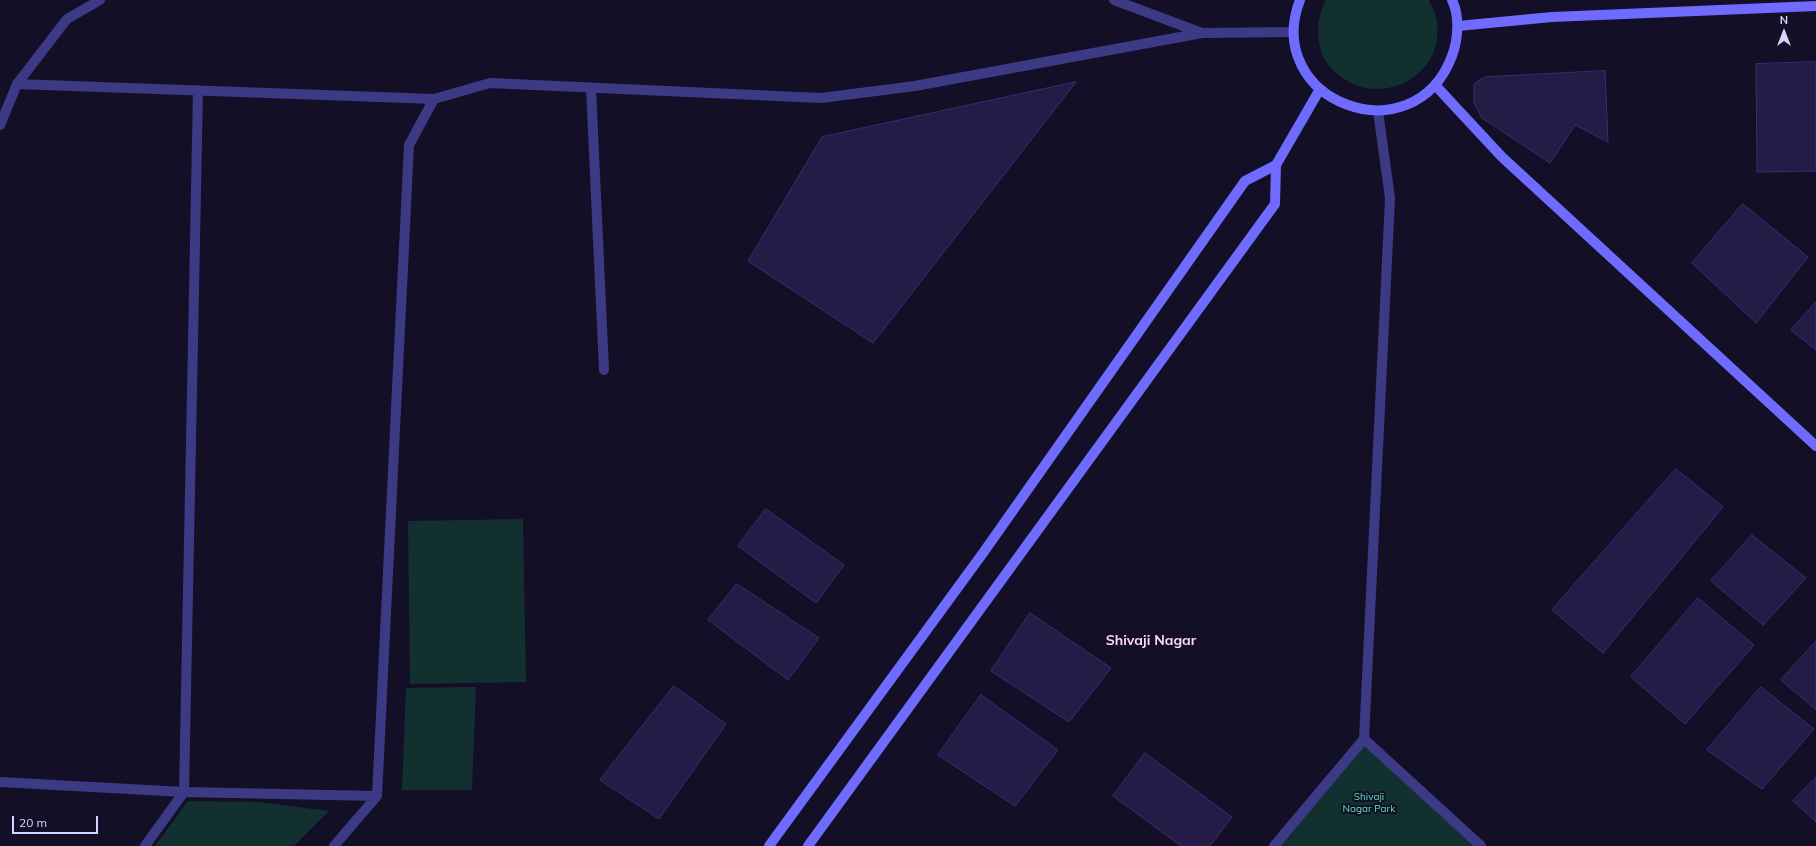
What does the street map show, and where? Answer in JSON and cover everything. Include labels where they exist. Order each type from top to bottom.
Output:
[{"type":"street","points":[[0,125],[17,84],[67,19],[100,0]]},
{"type":"street","points":[[1114,0],[1202,33]]},
{"type":"street","points":[[1300,0],[1296,11],[1293,32],[1297,53],[1306,72],[1320,89],[1337,101],[1357,109],[1378,111],[1399,108],[1419,98],[1435,85],[1448,68],[1453,54],[1458,26],[1452,0]]},
{"type":"street","points":[[1458,26],[1552,17],[1816,6]]},
{"type":"street","points":[[17,84],[434,99],[490,83],[821,98],[915,86],[1202,33],[1293,32]]},
{"type":"street","points":[[1435,85],[1502,157],[1816,446]]},
{"type":"street","points":[[591,88],[604,370]]},
{"type":"street","points":[[808,846],[1275,204],[1276,165],[1320,89]]},
{"type":"street","points":[[145,846],[184,792],[198,90]]},
{"type":"street","points":[[334,846],[377,796],[409,145],[434,99]]},
{"type":"street","points":[[1274,846],[1364,739],[1390,198],[1378,111]]},
{"type":"street","points":[[769,846],[983,553],[1245,181],[1276,165]]},
{"type":"street","points":[[1364,739],[1481,846]]},
{"type":"street","points":[[0,782],[184,792],[377,796]]},
{"type":"green space","points":[[1326,0],[1429,0],[1436,17],[1437,38],[1432,56],[1421,71],[1406,82],[1389,88],[1371,89],[1352,84],[1332,69],[1326,62],[1321,49],[1318,35],[1318,25]]},
{"type":"green space","points":[[523,519],[526,682],[410,684],[408,521]]},
{"type":"green space","points":[[476,687],[472,790],[402,790],[406,688]]},
{"type":"green space","name":"Shivaji Nagar Park","points":[[1365,740],[1479,846],[1275,846]]},
{"type":"green space","points":[[188,801],[259,802],[329,811],[294,846],[155,846]]},
{"type":"building","points":[[1816,62],[1816,171],[1757,172],[1756,64]]},
{"type":"building","points":[[1605,71],[1608,142],[1575,125],[1550,163],[1482,118],[1474,103],[1474,84],[1485,77]]},
{"type":"building","points":[[1076,82],[873,343],[748,261],[822,137]]},
{"type":"building","points":[[1743,204],[1808,257],[1756,323],[1692,263]]},
{"type":"building","points":[[1816,302],[1816,350],[1791,330]]},
{"type":"building","points":[[1676,469],[1723,507],[1603,653],[1552,610]]},
{"type":"building","points":[[766,509],[844,565],[816,603],[738,546]]},
{"type":"building","points":[[1752,535],[1806,578],[1763,625],[1711,581]]},
{"type":"building","points":[[737,584],[819,638],[788,680],[708,620]]},
{"type":"building","points":[[1698,598],[1754,645],[1685,724],[1631,677]]},
{"type":"building","points":[[1030,613],[1111,668],[1069,722],[991,671]]},
{"type":"building","points":[[1816,641],[1816,710],[1781,680]]},
{"type":"building","points":[[674,686],[726,724],[659,819],[600,780]]},
{"type":"building","points":[[1761,687],[1814,729],[1762,789],[1707,750]]},
{"type":"building","points":[[981,695],[1058,750],[1015,806],[938,755]]},
{"type":"building","points":[[1145,753],[1232,817],[1210,846],[1181,846],[1113,796]]},
{"type":"building","points":[[1816,777],[1816,822],[1793,801]]},
{"type":"district","name":"Shivaji Nagar","points":[[1151,641]]}]
